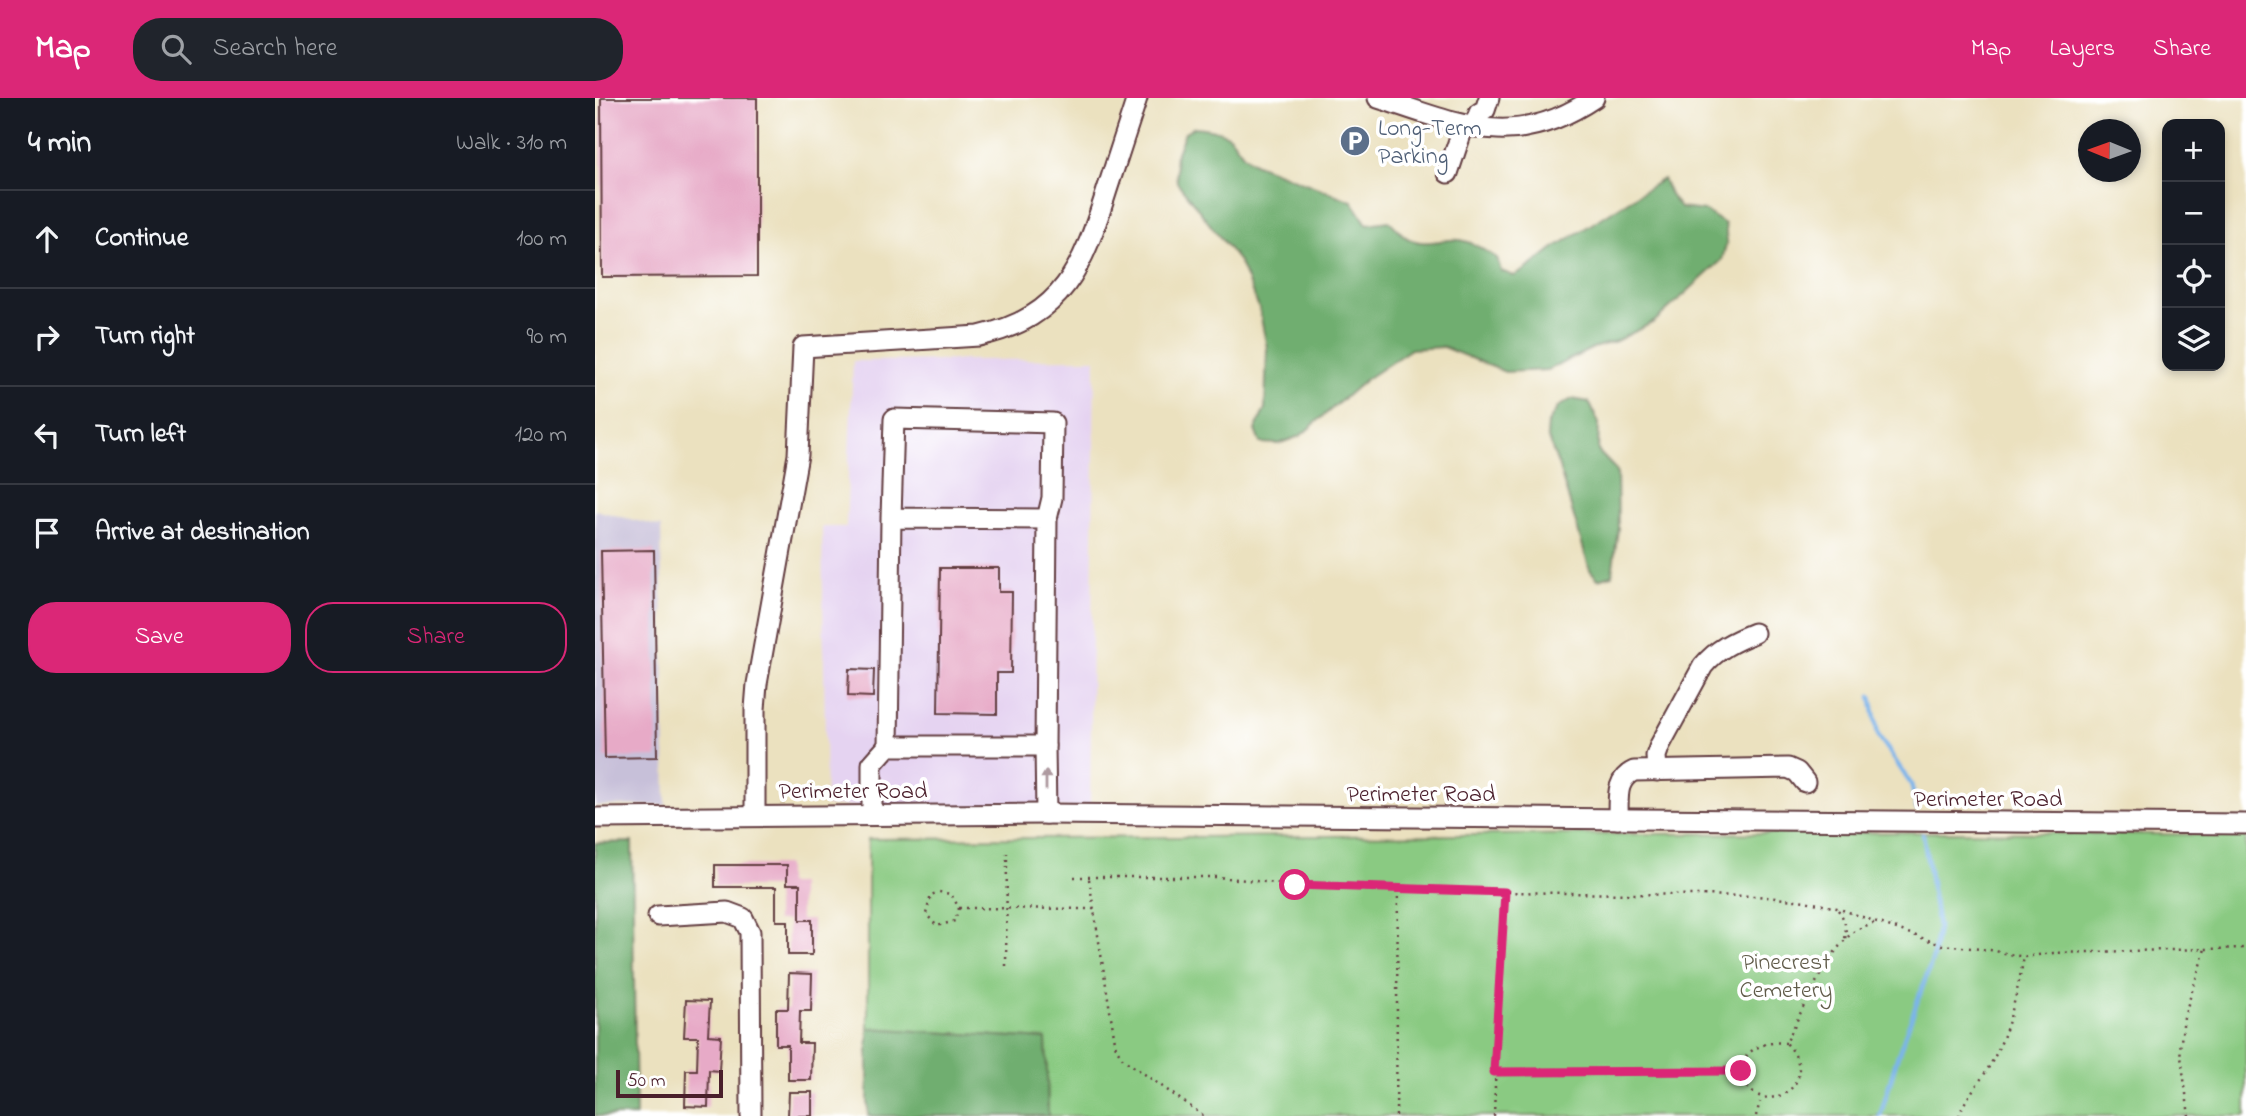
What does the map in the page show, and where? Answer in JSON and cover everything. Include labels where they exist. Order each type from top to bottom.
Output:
[{"type":"street","points":[[755,815],[757,684],[798,456],[803,347],[979,337],[1002,331],[1042,309],[1061,293],[1081,264],[1137,98]]},
{"type":"street","points":[[1378,98],[1477,112],[1505,130],[1532,127],[1563,117],[1594,98]]},
{"type":"street","points":[[1448,173],[1477,112]]},
{"type":"street","points":[[872,814],[872,764],[888,746],[894,419],[1053,423],[1052,498],[1047,519],[1046,814]]},
{"type":"street","points":[[891,518],[1047,519]]},
{"type":"street","points":[[1657,771],[1656,756],[1660,745],[1703,666],[1711,656],[1727,645],[1754,633]]},
{"type":"street","points":[[888,746],[1045,746]]},
{"type":"street","points":[[1618,819],[1620,782],[1634,771],[1788,768],[1797,772],[1805,782]]},
{"type":"street","name":"Perimeter Road","points":[[595,817],[1046,814],[2246,824]]},
{"type":"street","points":[[658,916],[727,912],[743,918],[750,932],[751,1116]]},
{"type":"path","points":[[1006,966],[1007,853]]},
{"type":"path","points":[[1075,877],[1217,877],[1295,885],[1398,889],[1756,896],[1805,901],[1837,908],[1942,945],[2024,957],[2053,953],[2246,948]]},
{"type":"path","points":[[1089,877],[1116,1048],[1123,1059],[1204,1116]]},
{"type":"path","points":[[1396,1116],[1398,889]]},
{"type":"path","points":[[939,892],[951,894],[959,908],[955,921],[946,925],[937,926],[926,914],[931,895],[939,892]]},
{"type":"path","points":[[1494,1116],[1494,1072],[1505,892]]},
{"type":"path","points":[[959,908],[1094,909]]},
{"type":"path","points":[[1837,908],[1844,917],[1844,943]]},
{"type":"path","points":[[1786,1043],[1814,988],[1851,933],[1877,922]]},
{"type":"path","points":[[2189,1116],[2180,1049],[2184,1017],[2205,949]]},
{"type":"path","points":[[1959,1116],[1990,1065],[2005,1029],[2024,957]]},
{"type":"path","points":[[1775,1041],[1786,1043],[1794,1051],[1798,1061],[1800,1073],[1797,1086],[1790,1095],[1780,1101],[1760,1102],[1751,1095],[1744,1082],[1741,1071],[1745,1060],[1755,1048],[1775,1041]]},
{"type":"path","points":[[1494,1072],[1741,1071]]},
{"type":"path","points":[[1756,1116],[1760,1102]]},
{"type":"shaded area","points":[[1095,359],[1090,808],[826,806],[822,527],[846,527],[853,361]]},
{"type":"shaded area","points":[[595,510],[661,527],[666,805],[595,806]]},
{"type":"green space","points":[[1194,127],[1225,133],[1245,156],[1256,164],[1352,201],[1367,224],[1389,221],[1406,238],[1416,241],[1468,242],[1497,258],[1501,271],[1514,276],[1663,179],[1680,208],[1705,211],[1725,224],[1727,241],[1722,260],[1654,322],[1616,341],[1593,348],[1548,370],[1505,372],[1443,347],[1411,349],[1365,380],[1300,436],[1278,444],[1260,443],[1255,430],[1265,409],[1267,348],[1259,308],[1240,263],[1177,182],[1175,158],[1185,132]]},
{"type":"green space","points":[[1572,399],[1589,402],[1599,423],[1598,451],[1617,471],[1618,529],[1612,575],[1598,579],[1590,570],[1547,436],[1548,423],[1558,407]]},
{"type":"green space","name":"Pinecrest Cemetery","points":[[1951,832],[2246,835],[2246,1116],[1048,1116],[1046,1039],[868,1028],[868,839]]},
{"type":"green space","points":[[632,842],[636,1116],[595,1116],[595,843]]},
{"type":"green space","points":[[868,1028],[1046,1039],[1048,1116],[868,1116]]},
{"type":"building","points":[[601,98],[757,98],[757,276],[602,277]]},
{"type":"building","points":[[654,550],[657,757],[605,758],[601,551]]},
{"type":"building","points":[[940,568],[999,568],[999,592],[1012,592],[1011,673],[997,673],[997,714],[938,713]]},
{"type":"building","points":[[849,669],[874,670],[873,697],[848,696]]},
{"type":"building","points":[[715,865],[787,865],[787,884],[800,884],[800,920],[812,920],[812,955],[788,955],[788,921],[776,921],[776,887],[715,887]]},
{"type":"building","points":[[789,973],[812,974],[811,1011],[800,1011],[799,1043],[812,1043],[811,1080],[788,1080],[788,1045],[776,1045],[776,1009],[788,1009]]},
{"type":"building","points":[[686,1000],[710,1001],[708,1035],[721,1036],[719,1071],[709,1070],[708,1107],[685,1106],[686,1070],[697,1070],[698,1037],[684,1037]]},
{"type":"building","points":[[789,1092],[812,1092],[812,1116],[788,1116]]},
{"type":"waterway","points":[[1871,696],[1878,735],[1911,784],[1917,809]]},
{"type":"waterway","points":[[1880,1116],[1898,1055],[1933,958],[1938,927],[1923,834]]},
{"type":"place","name":"Long-Term Parking","points":[[1355,141]]},
{"type":"route","points":[[1295,885],[1505,892],[1494,1072],[1741,1071]]}]
